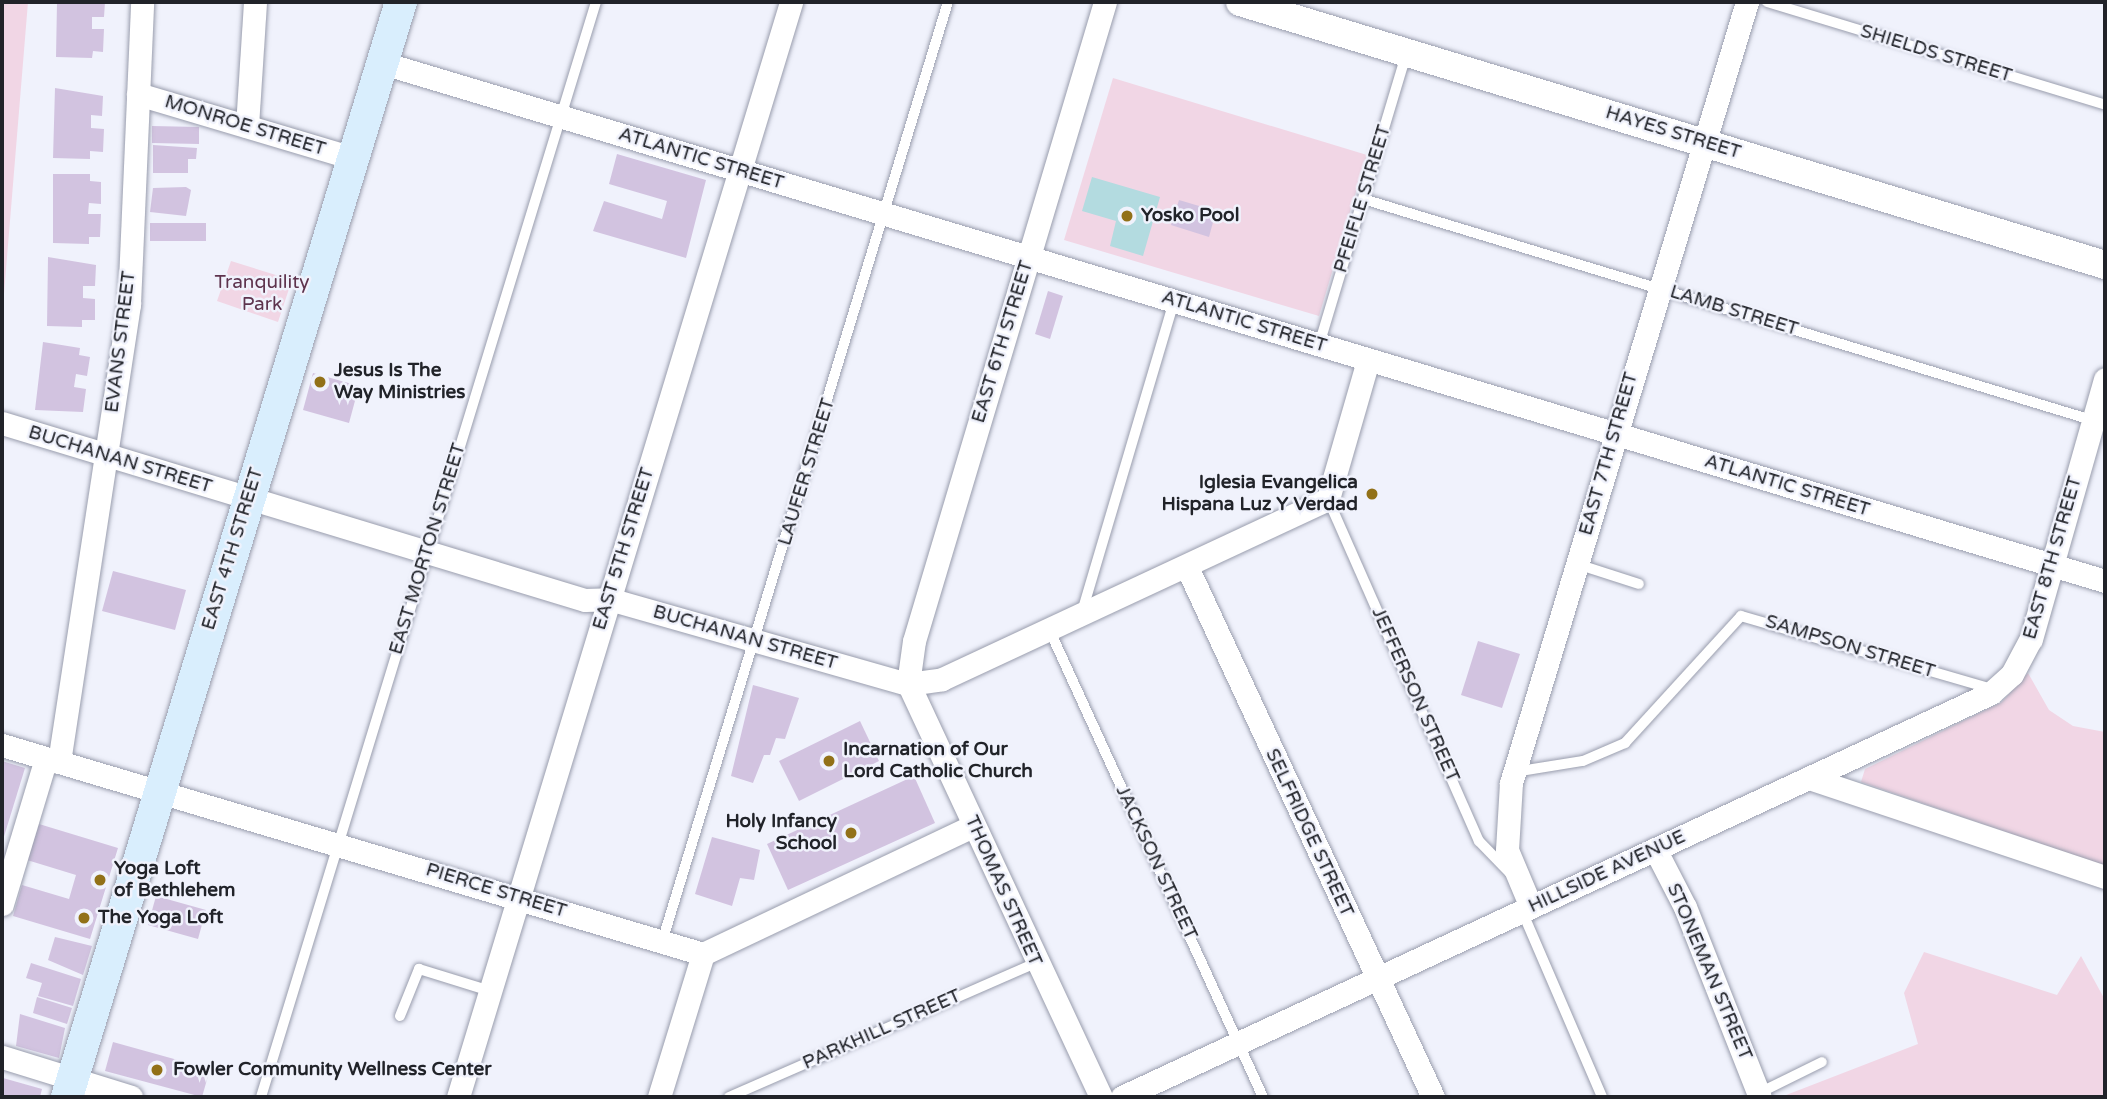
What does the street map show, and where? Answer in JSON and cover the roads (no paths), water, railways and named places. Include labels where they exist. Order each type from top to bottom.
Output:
[{"type":"main road","name":"EAST 4TH STREET","points":[[70,1088],[401,2]]},
{"type":"street","name":"EVANS STREET","points":[[2,904],[52,760],[106,455],[129,304],[142,2]]},
{"type":"street","points":[[247,126],[255,2]]},
{"type":"street","name":"EAST 5TH STREET","points":[[458,1097],[791,2]]},
{"type":"street","name":"EAST 6TH STREET","points":[[908,684],[914,641],[1105,2]]},
{"type":"street","name":"EAST 7TH STREET","points":[[1527,909],[1505,833],[1514,772],[1701,142],[1747,2]]},
{"type":"street","name":"HAYES STREET","points":[[1257,4],[2105,265]]},
{"type":"street","name":"ATLANTIC STREET","points":[[383,63],[2105,581]]},
{"type":"street","name":"MONROE STREET","points":[[138,94],[353,158]]},
{"type":"street","points":[[1328,499],[1368,360]]},
{"type":"street","name":"EAST 8TH STREET","points":[[1809,778],[1994,690],[2026,653],[2050,565],[2099,422],[2105,379]]},
{"type":"street","name":"BUCHANAN STREET","points":[[2,424],[585,600],[609,599],[908,684],[942,679],[1328,499]]},
{"type":"street","name":"SELFRIDGE STREET","points":[[1187,567],[1433,1097]]},
{"type":"street","name":"THOMAS STREET","points":[[908,684],[1035,963],[1101,1097]]},
{"type":"street","name":"PIERCE STREET","points":[[2,744],[704,954]]},
{"type":"street","points":[[1809,778],[2105,877]]},
{"type":"street","name":"HILLSIDE AVENUE","points":[[1122,1097],[1809,778]]},
{"type":"street","points":[[659,1097],[704,954],[973,826]]},
{"type":"street","name":"STONEMAN STREET","points":[[1655,849],[1690,918],[1760,1095]]},
{"type":"street","points":[[2,1058],[70,1088],[131,1097]]},
{"type":"lane","name":"EAST MORTON STREET","points":[[261,1097],[596,2]]},
{"type":"lane","name":"LAUFER STREET","points":[[662,942],[757,641],[948,2]]},
{"type":"lane","name":"SHIELDS STREET","points":[[1767,2],[2105,105]]},
{"type":"lane","name":"PFEIFLE STREET","points":[[1319,345],[1407,52]]},
{"type":"lane","name":"LAMB STREET","points":[[1363,199],[2099,422]]},
{"type":"lane","points":[[1083,612],[1174,302]]},
{"type":"lane","name":"JEFFERSON STREET","points":[[1328,499],[1479,841],[1518,880]]},
{"type":"lane","points":[[1577,564],[1639,584]]},
{"type":"lane","name":"SAMPSON STREET","points":[[1514,772],[1583,761],[1626,743],[1741,617],[1994,690]]},
{"type":"lane","name":"JACKSON STREET","points":[[1049,629],[1263,1097]]},
{"type":"lane","points":[[1527,909],[1602,1097]]},
{"type":"lane","name":"PARKHILL STREET","points":[[729,1097],[1035,963]]},
{"type":"lane","points":[[400,1016],[419,969],[490,991]]},
{"type":"lane","points":[[1760,1095],[1822,1062]]},
{"type":"water","name":"Yosko Pool","points":[[1092,177],[1160,197],[1143,256],[1110,246],[1116,221],[1082,211]]},
{"type":"place","name":"Yosko Pool","points":[[1127,216]]},
{"type":"place","name":"Jesus Is The Way Ministries","points":[[320,382]]},
{"type":"place","name":"Iglesia Evangelica Hispana Luz Y Verdad","points":[[1372,494]]},
{"type":"place","name":"Incarnation of Our Lord Catholic Church","points":[[829,761]]},
{"type":"place","name":"Holy Infancy School","points":[[851,833]]},
{"type":"place","name":"Yoga Loft of Bethlehem","points":[[100,880]]},
{"type":"place","name":"The Yoga Loft","points":[[84,918]]},
{"type":"place","name":"Fowler Community Wellness Center","points":[[157,1070]]},
{"type":"park label","name":"Tranquility Park","points":[[262,294]]}]
